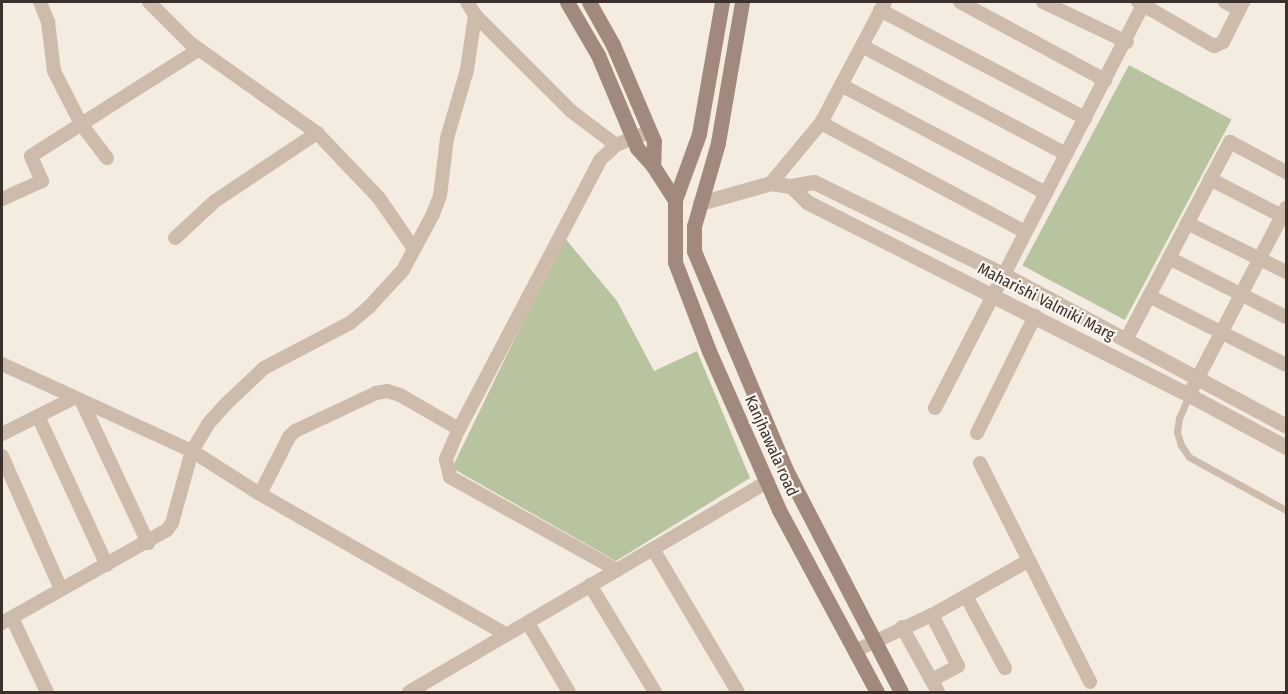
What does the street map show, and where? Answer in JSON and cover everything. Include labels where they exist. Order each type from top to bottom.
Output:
[{"type":"main road","points":[[567,2],[597,55],[637,148],[653,166],[675,200]]},
{"type":"main road","points":[[589,2],[613,45],[648,132],[654,141],[653,166]]},
{"type":"main road","points":[[675,200],[699,134],[722,2]]},
{"type":"main road","name":"Kanjhawala road","points":[[742,2],[718,143],[692,238],[695,256],[786,470],[901,693]]},
{"type":"main road","points":[[675,200],[700,203]]},
{"type":"main road","name":"Kanjhawala road","points":[[675,200],[675,262],[709,351],[779,510],[877,693]]},
{"type":"street","points":[[40,2],[48,22],[54,71],[81,124],[107,158]]},
{"type":"street","points":[[466,2],[475,15],[572,111],[616,145]]},
{"type":"street","points":[[960,2],[1105,81]]},
{"type":"street","points":[[1043,2],[1126,42]]},
{"type":"street","points":[[935,408],[1126,42],[1142,2],[1214,46],[1223,42],[1241,5],[1225,2]]},
{"type":"street","points":[[154,3],[198,50],[317,133],[380,198],[414,249]]},
{"type":"street","points":[[771,183],[821,123],[883,6],[1085,118]]},
{"type":"street","points":[[47,693],[7,620],[167,530],[172,523],[192,451],[208,424],[264,368],[350,322],[369,307],[402,270],[440,196],[447,138],[466,70],[475,15]]},
{"type":"street","points":[[861,46],[1066,154]]},
{"type":"street","points":[[2,199],[42,181],[31,156],[198,50]]},
{"type":"street","points":[[841,85],[1046,193]]},
{"type":"street","points":[[821,123],[1025,232]]},
{"type":"street","points":[[617,570],[450,477],[446,459],[459,429],[600,160],[616,145],[648,132]]},
{"type":"street","points":[[175,237],[215,201],[317,133]]},
{"type":"street","points":[[1126,340],[1230,142],[1287,172]]},
{"type":"street","points":[[1189,394],[1285,214],[1210,179]]},
{"type":"street","name":"Maharishi Valmiki Marg","points":[[700,203],[771,183],[791,186],[814,182],[1003,274],[1198,376],[1287,426]]},
{"type":"street","name":"Maharishi Valmiki Marg","points":[[791,186],[807,202],[1189,394],[1287,447]]},
{"type":"street","points":[[1187,223],[1287,272]]},
{"type":"street","points":[[1169,258],[1287,317]]},
{"type":"street","points":[[1149,296],[1287,365]]},
{"type":"street","points":[[1070,334],[1080,315]]},
{"type":"street","points":[[976,433],[1035,316]]},
{"type":"street","points":[[2,364],[192,451],[260,494],[507,635]]},
{"type":"street","points":[[260,494],[289,437],[295,431],[376,393],[387,392],[400,395],[459,429]]},
{"type":"street","points":[[2,434],[77,400]]},
{"type":"street","points":[[77,400],[147,543]]},
{"type":"street","points":[[38,416],[107,565]]},
{"type":"street","points":[[2,456],[61,589]]},
{"type":"street","points":[[980,463],[1090,682]]},
{"type":"street","points":[[410,693],[768,481]]},
{"type":"street","points":[[653,549],[738,693]]},
{"type":"street","points":[[855,651],[902,627],[932,615],[1028,561]]},
{"type":"street","points":[[590,585],[655,693]]},
{"type":"street","points":[[966,596],[1005,668]]},
{"type":"street","points":[[932,615],[958,666],[932,680]]},
{"type":"street","points":[[528,623],[569,693]]},
{"type":"street","points":[[902,627],[938,693]]},
{"type":"street","points":[[431,680],[438,693]]},
{"type":"lane","points":[[1189,394],[1179,418],[1177,432],[1181,445],[1190,457],[1287,510]]},
{"type":"green space","points":[[1129,65],[1231,119],[1125,320],[1022,265]]},
{"type":"green space","points":[[564,237],[617,301],[654,371],[697,351],[750,478],[616,561],[452,468]]}]
